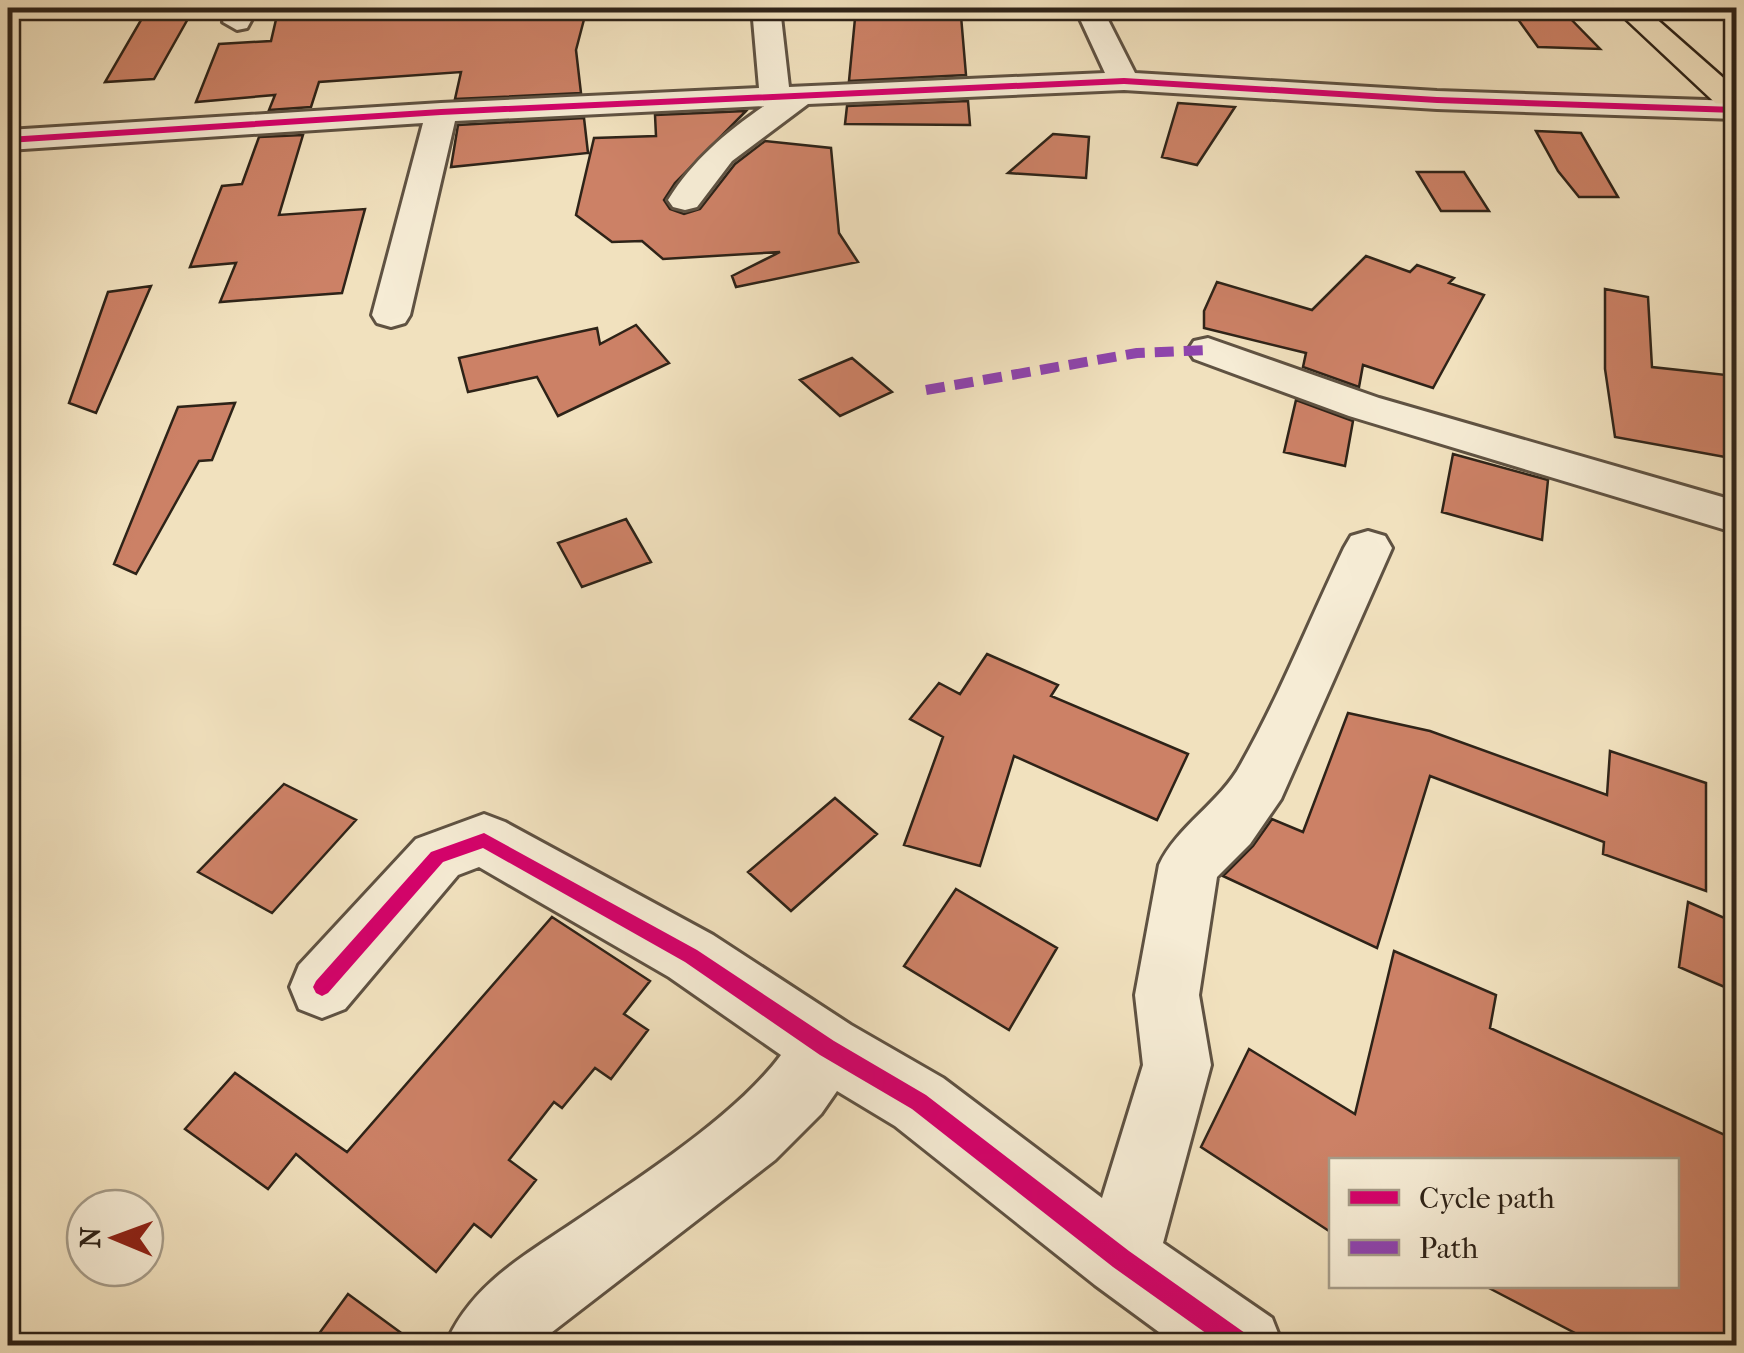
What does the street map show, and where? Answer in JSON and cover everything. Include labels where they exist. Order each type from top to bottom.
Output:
[{"type":"highway","points":[[1628,8],[1735,104]]},
{"type":"street","points":[[766,8],[787,96]]},
{"type":"street","points":[[1089,8],[1124,80]]},
{"type":"street","points":[[8,140],[441,112],[1124,80],[1436,100],[1735,104]]},
{"type":"street","points":[[684,200],[696,179],[787,96]]},
{"type":"street","points":[[391,315],[441,112]]},
{"type":"street","points":[[1208,350],[1364,407],[1586,476],[1736,517]]},
{"type":"street","points":[[1121,1259],[1177,1065],[1166,995],[1189,865],[1230,826],[1261,782],[1368,548]]},
{"type":"street","points":[[322,987],[437,856],[484,840],[691,956],[827,1048],[919,1102],[1121,1259],[1244,1346]]},
{"type":"street","points":[[484,1346],[514,1309],[651,1213],[750,1135],[797,1090],[827,1048]]},
{"type":"building","points":[[148,8],[194,8],[154,79],[105,82]]},
{"type":"building","points":[[587,8],[576,50],[581,93],[455,99],[461,72],[319,82],[311,107],[269,110],[275,95],[196,102],[219,44],[271,41],[278,11]]},
{"type":"building","points":[[856,8],[879,8],[885,16],[961,16],[966,75],[849,81]]},
{"type":"building","points":[[1562,10],[1600,49],[1538,47],[1512,11]]},
{"type":"building","points":[[968,101],[970,125],[845,124],[847,106]]},
{"type":"building","points":[[1178,103],[1235,107],[1197,165],[1162,157]]},
{"type":"building","points":[[746,111],[675,183],[664,200],[670,209],[684,214],[700,209],[735,164],[765,141],[831,148],[839,233],[858,262],[736,287],[732,276],[780,252],[663,259],[642,241],[612,242],[576,215],[594,138],[656,136],[655,115]]},
{"type":"building","points":[[584,118],[588,153],[451,167],[458,125]]},
{"type":"building","points":[[1536,131],[1581,133],[1618,197],[1579,197],[1558,171]]},
{"type":"building","points":[[1053,134],[1089,137],[1086,178],[1008,173]]},
{"type":"building","points":[[303,135],[279,215],[365,209],[342,293],[220,302],[236,263],[190,267],[222,186],[242,184],[259,137]]},
{"type":"building","points":[[1417,172],[1464,172],[1489,211],[1441,211]]},
{"type":"building","points":[[1366,256],[1410,272],[1417,265],[1454,278],[1449,283],[1484,295],[1433,388],[1363,365],[1359,387],[1303,367],[1306,353],[1204,328],[1204,311],[1217,282],[1312,310]]},
{"type":"building","points":[[151,286],[96,413],[69,403],[108,292]]},
{"type":"building","points":[[1605,289],[1648,297],[1652,367],[1736,376],[1736,459],[1615,437],[1605,369]]},
{"type":"building","points":[[636,325],[669,363],[558,416],[537,377],[468,392],[459,358],[597,328],[600,344]]},
{"type":"building","points":[[852,358],[892,392],[840,416],[800,380]]},
{"type":"building","points":[[1296,400],[1353,421],[1345,466],[1284,452]]},
{"type":"building","points":[[235,403],[212,460],[199,461],[136,574],[114,564],[178,407]]},
{"type":"building","points":[[1453,454],[1548,480],[1542,540],[1442,512]]},
{"type":"building","points":[[626,519],[651,562],[582,587],[558,543]]},
{"type":"building","points":[[987,654],[1058,685],[1051,696],[1188,754],[1157,820],[1014,756],[980,866],[904,845],[943,737],[910,719],[939,683],[960,694]]},
{"type":"building","points":[[1348,713],[1430,731],[1607,795],[1610,751],[1706,783],[1706,891],[1603,854],[1604,842],[1430,776],[1377,948],[1223,876],[1253,846],[1272,819],[1303,832]]},
{"type":"building","points":[[284,784],[356,820],[272,913],[198,872]]},
{"type":"building","points":[[835,798],[877,834],[791,911],[748,872]]},
{"type":"building","points":[[956,889],[1057,948],[1009,1030],[904,966]]},
{"type":"building","points":[[1688,902],[1736,923],[1736,992],[1679,967]]},
{"type":"building","points":[[552,917],[650,981],[624,1014],[648,1030],[611,1079],[595,1068],[562,1108],[554,1102],[509,1160],[536,1180],[491,1237],[474,1224],[436,1272],[296,1154],[268,1189],[185,1129],[235,1073],[347,1152]]},
{"type":"building","points":[[1394,951],[1496,995],[1490,1028],[1736,1140],[1736,1346],[1600,1346],[1489,1288],[1679,1288],[1679,1158],[1329,1158],[1329,1231],[1201,1147],[1249,1049],[1355,1114]]},
{"type":"building","points":[[348,1294],[419,1346],[310,1346]]},
{"type":"marked path","points":[[926,390],[1137,353],[1208,350]]},
{"type":"cycle path","points":[[8,140],[441,112],[1124,81],[1437,100],[1736,110]]},
{"type":"cycle path","points":[[322,987],[437,857],[484,840],[691,956],[827,1048],[919,1102],[1121,1259],[1244,1346]]}]
